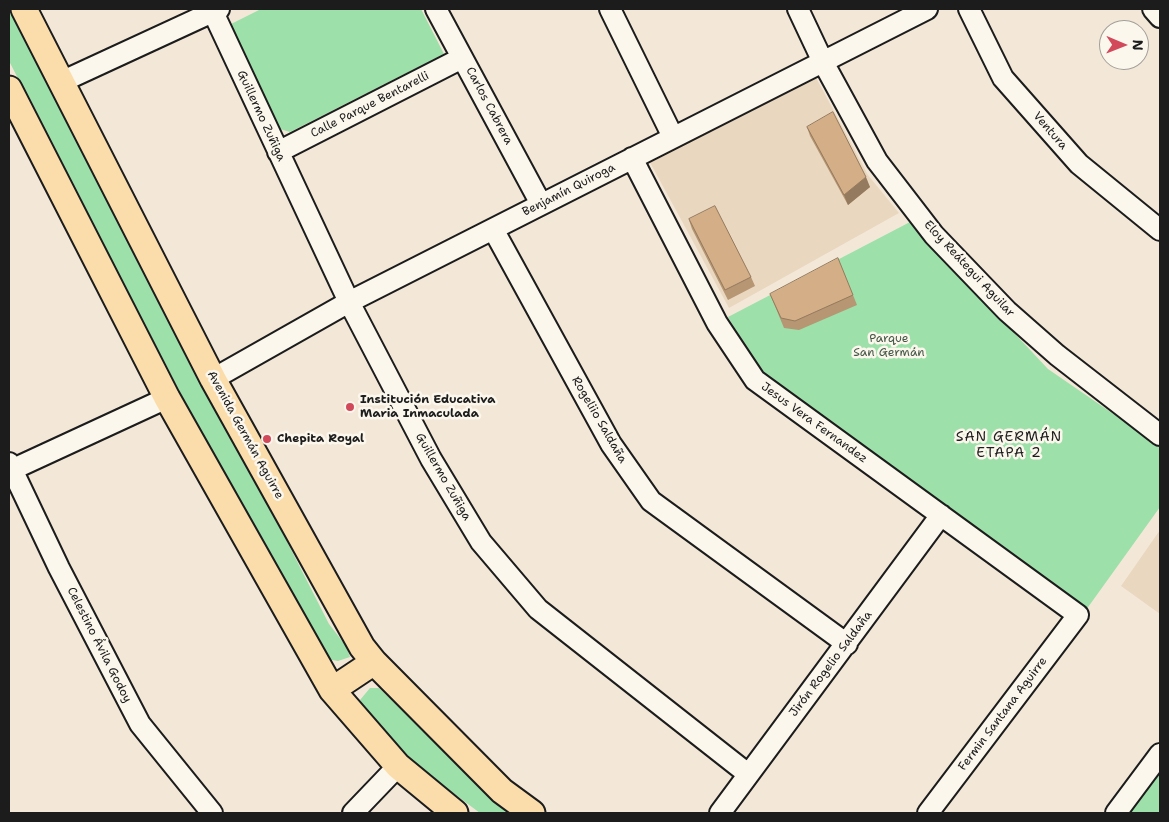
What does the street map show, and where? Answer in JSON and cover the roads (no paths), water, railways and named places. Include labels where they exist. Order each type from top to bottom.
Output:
[{"type":"main road","name":"Avenida Germán Aguirre","points":[[24,9],[214,378],[362,647],[374,662],[502,791],[532,813]]},
{"type":"main road","points":[[12,102],[167,398],[332,690],[398,766],[455,813]]},
{"type":"main road","points":[[332,690],[374,662]]},
{"type":"street","name":"Carlos Cabrera","points":[[436,9],[541,204]]},
{"type":"street","points":[[610,9],[673,137]]},
{"type":"street","name":"Eloy Reátegui Aguilar","points":[[798,9],[823,62],[877,161],[934,235],[1007,311],[1057,355],[1160,435]]},
{"type":"street","name":"Benjamín Quiroga","points":[[214,378],[349,302],[927,9]]},
{"type":"street","name":"Ventura","points":[[969,9],[1003,78],[1079,164],[1160,230]]},
{"type":"street","points":[[1153,9],[1160,17]]},
{"type":"street","points":[[61,82],[216,10]]},
{"type":"street","name":"Guillermo Zuñiga","points":[[216,10],[278,152],[349,302],[431,460],[481,542],[538,609],[748,774]]},
{"type":"street","name":"Calle Parque Bentarelli","points":[[278,152],[462,58]]},
{"type":"street","name":"Jesus Vera Fernandez","points":[[632,158],[717,322],[755,380],[1078,615]]},
{"type":"street","name":"Rogeliio Saldaña","points":[[492,229],[611,444],[651,500],[846,644]]},
{"type":"street","points":[[10,468],[167,398]]},
{"type":"street","name":"Celestino Ávila Godoy","points":[[10,468],[59,568],[140,724],[212,813]]},
{"type":"street","name":"Jirón Rogelio Saldaña","points":[[720,813],[941,515]]},
{"type":"street","name":"Fermin Santana Aguirre","points":[[928,813],[1078,615]]},
{"type":"street","points":[[1116,813],[1160,754]]},
{"type":"street","points":[[353,813],[398,766]]},
{"type":"place","name":"Institución Educativa Maria Inmaculada","points":[[350,407]]},
{"type":"place","name":"Chepita Royal","points":[[267,439]]},
{"type":"district","name":"SAN GERMÁN ETAPA 2","points":[[1009,446]]},
{"type":"park label","name":"Parque San Germán","points":[[889,346]]}]
